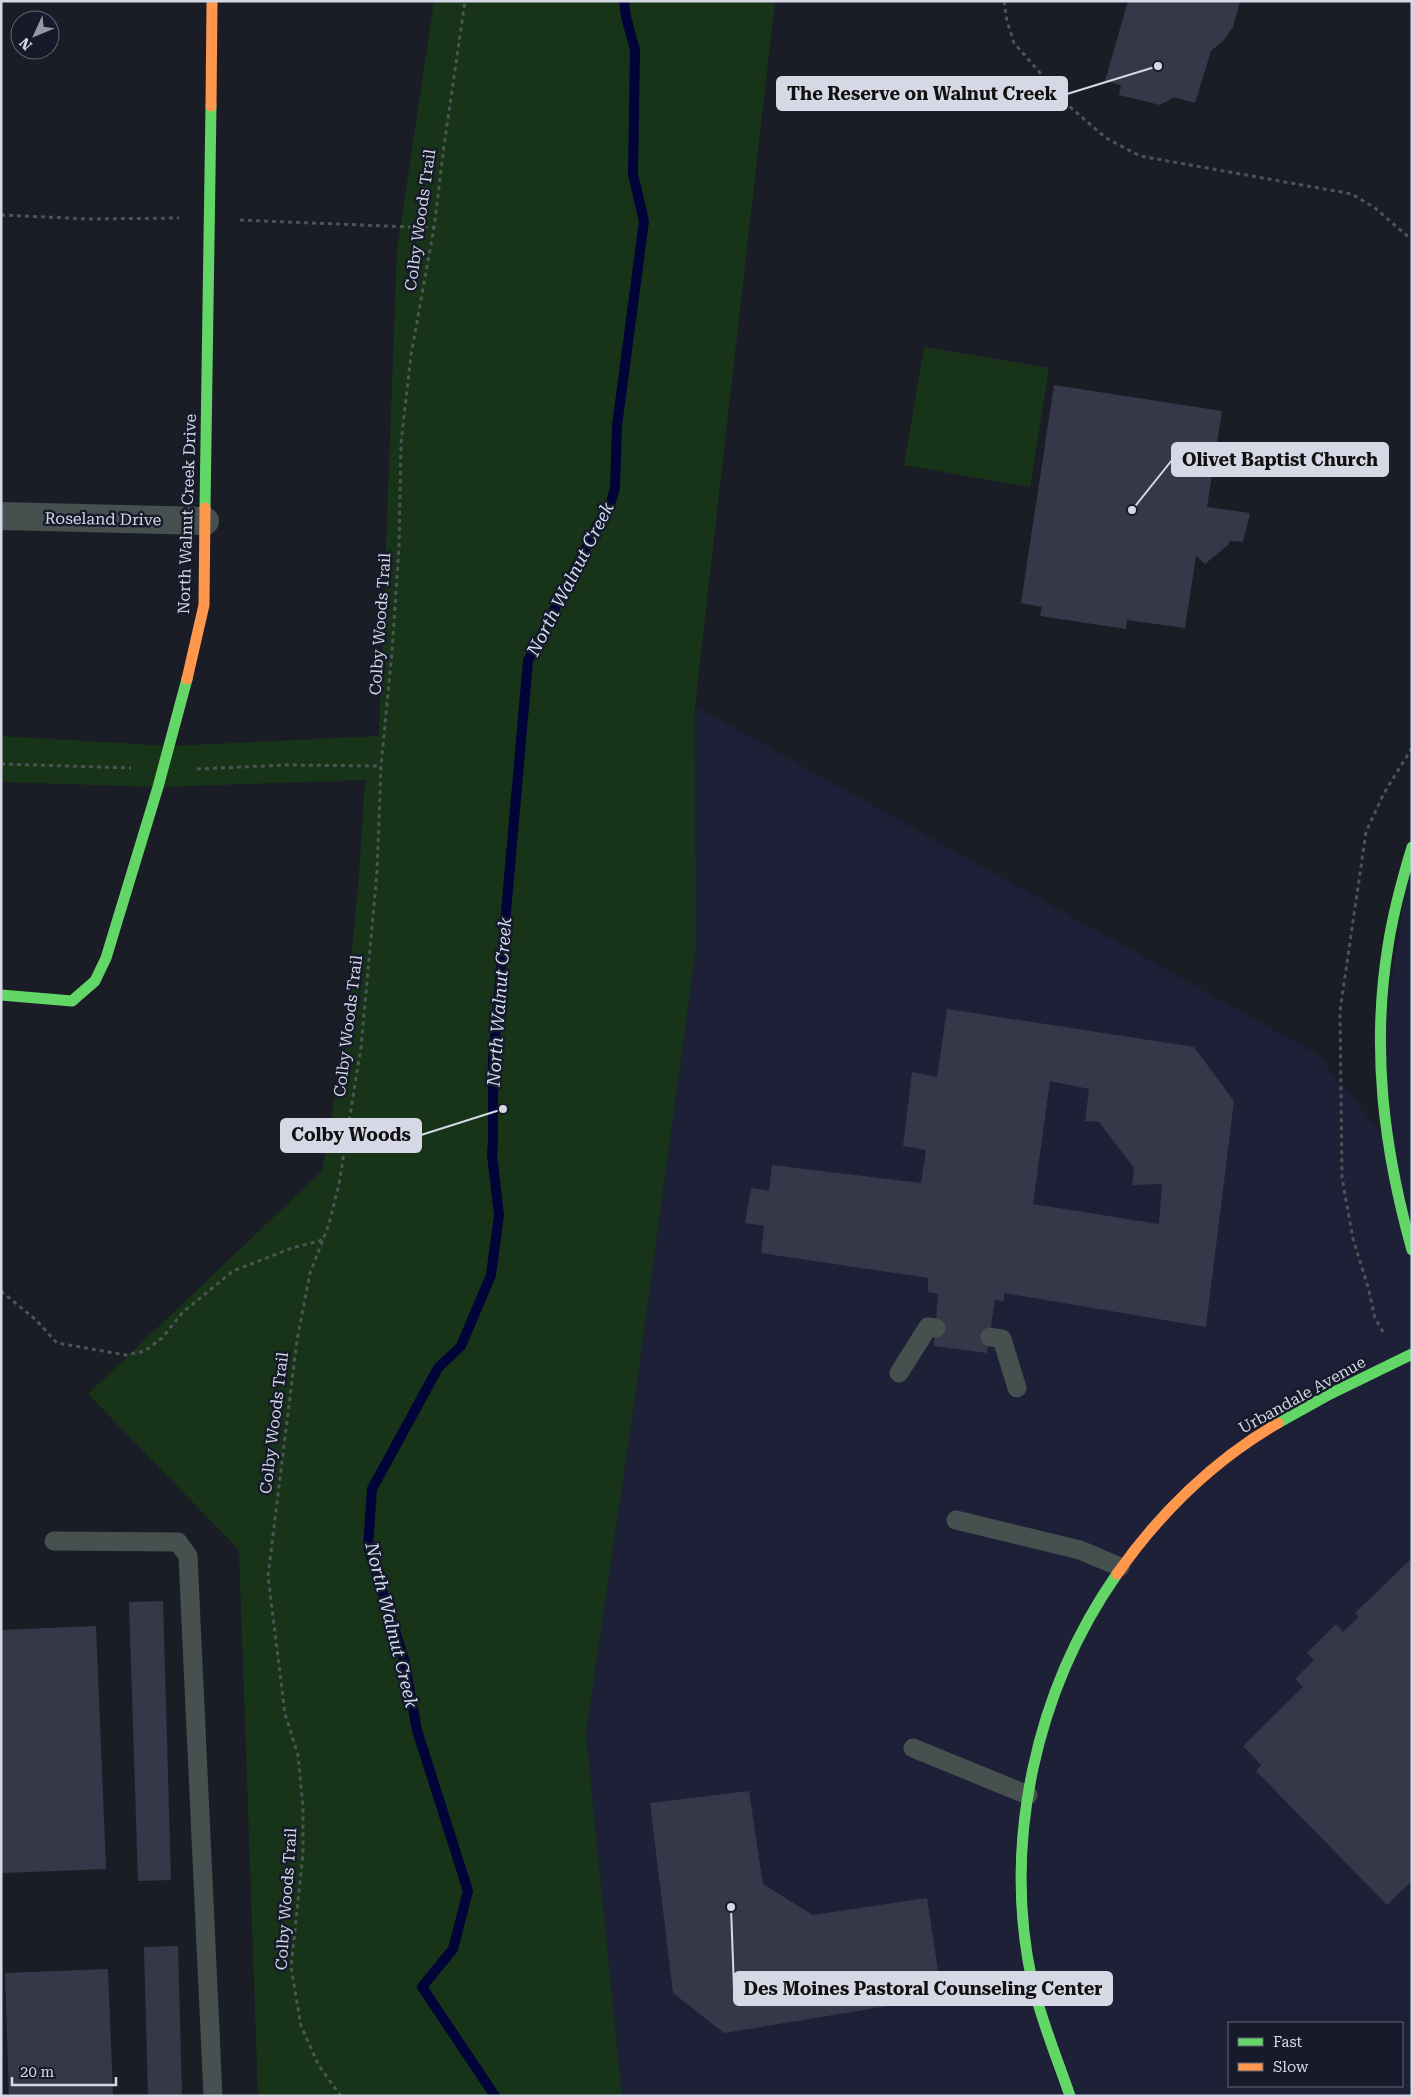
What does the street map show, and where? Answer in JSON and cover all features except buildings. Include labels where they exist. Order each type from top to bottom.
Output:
[{"type":"street","name":"North Walnut Creek Drive","points":[[1,995],[72,1000],[96,980],[106,959],[116,918],[156,800],[192,665],[204,605],[212,1]]},
{"type":"street","name":"Roseland Drive","points":[[1,516],[205,521]]},
{"type":"street","points":[[1412,847],[1392,918],[1382,988],[1379,1062],[1385,1138],[1400,1212],[1412,1250]]},
{"type":"street","name":"Urbandale Avenue","points":[[1070,2096],[1048,2035],[1030,1965],[1022,1901],[1023,1833],[1032,1765],[1049,1705],[1075,1642],[1111,1579],[1120,1567],[1154,1524],[1194,1485],[1253,1438],[1310,1406],[1412,1354]]},
{"type":"lane","points":[[899,1373],[928,1327],[936,1328]]},
{"type":"lane","points":[[990,1336],[1002,1339],[1017,1388]]},
{"type":"lane","points":[[956,1520],[1080,1550],[1120,1567]]},
{"type":"lane","points":[[54,1541],[178,1542],[188,1556],[213,2096]]},
{"type":"lane","points":[[913,1748],[1028,1795]]},
{"type":"path","name":"Colby Woods Trail","points":[[341,2096],[319,2066],[301,2026],[291,1967],[304,1854],[303,1808],[298,1755],[285,1714],[268,1576],[297,1340],[310,1273],[323,1240],[339,1184],[361,1047],[377,872],[381,766],[392,652],[398,556],[401,443],[411,354],[434,228],[465,1]]},
{"type":"path","points":[[1004,1],[1006,21],[1014,43],[1069,106],[1106,138],[1140,156],[1352,194],[1375,208],[1412,240]]},
{"type":"path","points":[[1,764],[189,769],[286,765],[381,766]]},
{"type":"path","points":[[1,1291],[36,1320],[57,1343],[126,1355],[146,1351],[162,1338],[182,1313],[233,1270],[292,1248],[323,1240]]},
{"type":"shaded area","points":[[695,706],[1317,1054],[1385,1138],[1379,1062],[1412,847],[1412,2096],[622,2096],[586,1733],[635,1398],[696,949]]},
{"type":"green space","points":[[434,1],[775,1],[695,706],[696,949],[635,1398],[586,1733],[622,2096],[258,2096],[239,1550],[88,1394],[322,1171],[343,1048],[359,876],[365,780],[159,787],[1,782],[1,736],[170,746],[379,736],[397,251]]},
{"type":"green space","points":[[924,347],[1049,368],[1030,487],[904,465]]},
{"type":"waterway","name":"North Walnut Creek","points":[[495,2096],[422,1987],[453,1949],[468,1891],[417,1730],[404,1659],[368,1547],[372,1489],[438,1368],[461,1346],[491,1275],[499,1215],[492,1155],[493,1060],[528,661],[611,502],[615,488],[617,426],[644,221],[633,174],[635,50],[626,17],[624,1]]},
{"type":"traffic: fast","points":[[205,508],[211,106]]},
{"type":"traffic: fast","points":[[1,995],[72,1001],[95,981],[106,958],[158,787],[187,679]]},
{"type":"traffic: fast","points":[[1412,847],[1398,896],[1390,934],[1383,985],[1381,1023],[1383,1100],[1388,1137],[1394,1175],[1412,1250]]},
{"type":"traffic: fast","points":[[1278,1423],[1330,1394],[1412,1354]]},
{"type":"traffic: fast","points":[[1070,2096],[1032,1981],[1024,1928],[1021,1875],[1024,1822],[1033,1769],[1047,1717],[1065,1667],[1089,1619],[1117,1574]]},
{"type":"traffic: slow","points":[[211,106],[212,1]]},
{"type":"traffic: slow","points":[[187,679],[204,605],[205,508]]},
{"type":"traffic: slow","points":[[1117,1574],[1151,1530],[1189,1490],[1232,1454],[1278,1423]]},
{"type":"place","name":"The Reserve on Walnut Creek","points":[[1158,66]]},
{"type":"place","name":"Olivet Baptist Church","points":[[1132,510]]},
{"type":"place","name":"Colby Woods","points":[[503,1109]]},
{"type":"place","name":"Des Moines Pastoral Counseling Center","points":[[731,1907]]}]
